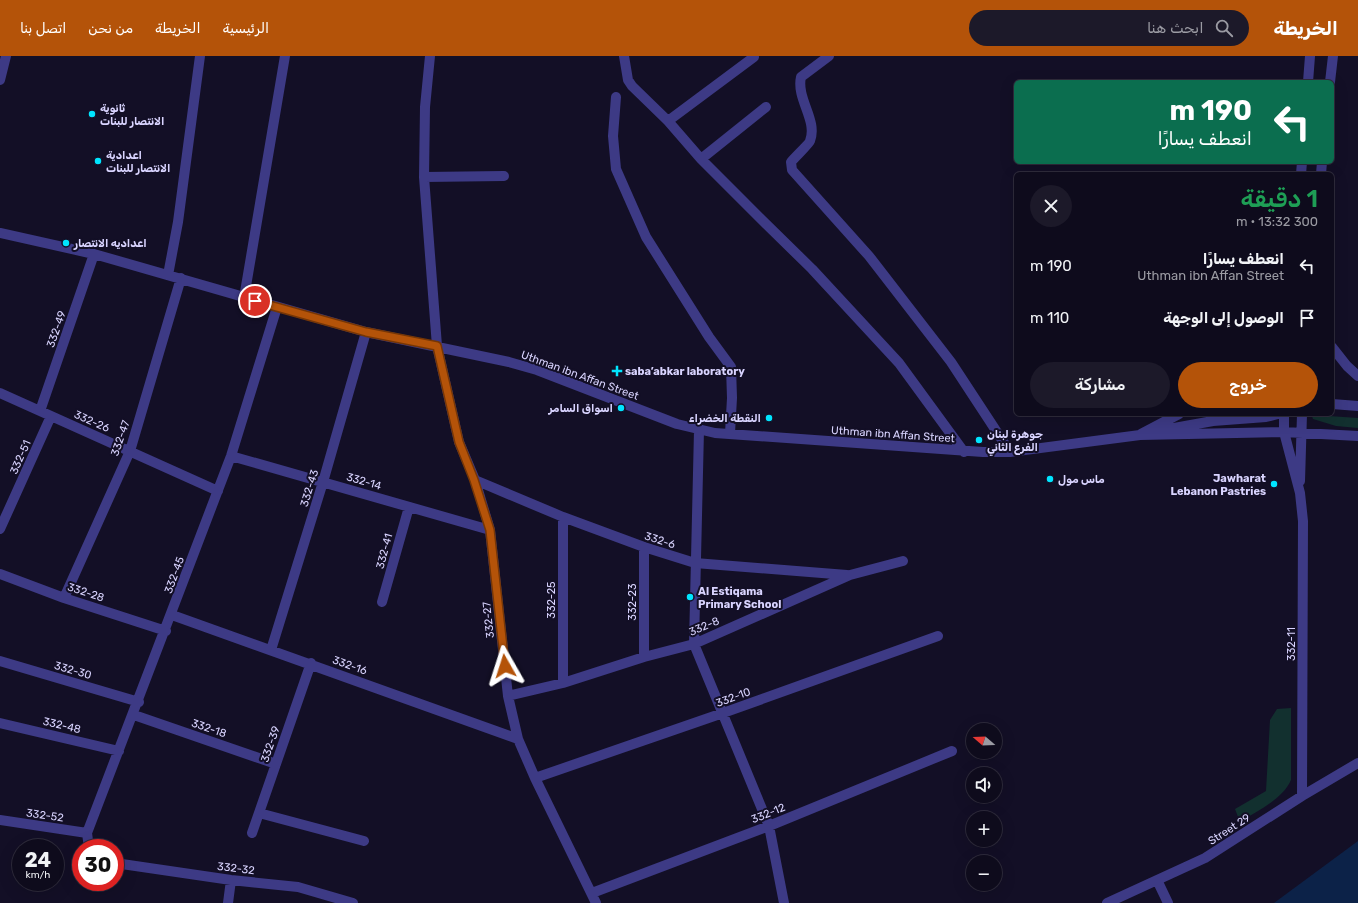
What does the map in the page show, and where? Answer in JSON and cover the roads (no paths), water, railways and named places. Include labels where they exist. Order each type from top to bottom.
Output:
[{"type":"street","points":[[0,80],[6,56]]},
{"type":"street","points":[[168,275],[178,222],[200,56]]},
{"type":"street","points":[[244,298],[286,56]]},
{"type":"street","name":"332-27","points":[[430,56],[425,107],[424,177],[437,346],[459,442],[474,480],[490,530],[508,696],[518,739],[535,778],[596,903]]},
{"type":"street","points":[[624,56],[628,80],[668,121],[701,159],[812,269],[899,363],[964,452]]},
{"type":"street","points":[[829,56],[801,77],[799,85],[813,128],[810,143],[800,151],[791,162],[792,170],[869,256],[951,362],[1010,452]]},
{"type":"street","points":[[1308,80],[1310,56]]},
{"type":"street","points":[[1330,80],[1333,56]]},
{"type":"street","points":[[668,121],[754,57]]},
{"type":"street","points":[[616,97],[613,136],[616,169],[646,237],[709,337],[731,367],[732,398],[730,434]]},
{"type":"street","points":[[701,159],[766,107]]},
{"type":"street","points":[[424,177],[504,176]]},
{"type":"street","name":"Uthman ibn Affan Street","points":[[0,233],[94,254],[366,332],[482,355],[537,370],[677,424],[699,430],[730,434],[964,452],[1010,452],[1140,435],[1284,432],[1358,436]]},
{"type":"street","name":"332-49","points":[[40,411],[94,254]]},
{"type":"street","name":"332-47","points":[[64,598],[130,451],[181,278]]},
{"type":"street","name":"332-45","points":[[88,839],[88,833],[166,631],[231,456],[277,307]]},
{"type":"street","name":"332-43","points":[[271,650],[323,482],[366,332]]},
{"type":"street","points":[[1334,350],[1358,376]]},
{"type":"street","name":"332-26","points":[[0,393],[218,491]]},
{"type":"street","points":[[1334,404],[1358,406]]},
{"type":"street","name":"332-51","points":[[0,529],[52,416]]},
{"type":"street","name":"Uthman ibn Affan Street","points":[[1140,435],[1174,416]]},
{"type":"street","points":[[1140,435],[1213,420],[1270,416]]},
{"type":"street","name":"332-11","points":[[1284,416],[1284,432],[1300,493]]},
{"type":"street","name":"332-11","points":[[1302,416],[1300,493],[1304,548],[1302,796]]},
{"type":"street","points":[[699,430],[694,563],[694,644],[769,826],[784,903]]},
{"type":"street","name":"332-14","points":[[231,456],[490,530]]},
{"type":"street","name":"332-6","points":[[474,480],[563,517],[644,547],[694,563],[850,575]]},
{"type":"street","name":"332-41","points":[[382,602],[409,507]]},
{"type":"street","name":"332-25","points":[[563,517],[563,683]]},
{"type":"street","name":"332-23","points":[[644,547],[644,657]]},
{"type":"street","name":"332-8","points":[[508,696],[563,683],[644,657],[694,644],[850,575],[903,561]]},
{"type":"street","name":"332-28","points":[[0,574],[64,598],[166,631]]},
{"type":"street","name":"332-16","points":[[172,615],[518,739]]},
{"type":"street","name":"332-10","points":[[535,778],[938,636]]},
{"type":"street","name":"332-30","points":[[0,661],[139,702]]},
{"type":"street","name":"332-39","points":[[252,833],[311,664]]},
{"type":"street","name":"332-18","points":[[134,715],[276,764]]},
{"type":"street","name":"332-48","points":[[0,723],[119,751]]},
{"type":"street","name":"332-12","points":[[592,893],[769,826],[952,750]]},
{"type":"street","name":"Street 29","points":[[1107,903],[1205,858],[1302,796],[1358,763]]},
{"type":"street","points":[[259,813],[364,841]]},
{"type":"street","name":"332-52","points":[[0,820],[88,833]]},
{"type":"street","name":"332-32","points":[[124,864],[231,880],[298,887],[353,903]]},
{"type":"street","points":[[228,903],[231,880]]},
{"type":"street","points":[[1157,880],[1168,903]]},
{"type":"water","points":[[1358,841],[1358,903],[1274,903]]},
{"type":"place","name":"ثانوية الانتصار للبنات","points":[[92,114]]},
{"type":"place","name":"اعدادية الانتصار للبنات","points":[[98,161]]},
{"type":"place","name":"اعداديه الانتصار","points":[[66,243]]},
{"type":"place","name":"saba’abkar laboratory","points":[[617,371]]},
{"type":"place","name":"اسواق السامر","points":[[621,408]]},
{"type":"place","name":"النقطة الخضراء","points":[[769,418]]},
{"type":"place","name":"جوهرة لبنان الفرع الثاني","points":[[979,440]]},
{"type":"place","name":"ماس مول","points":[[1050,479]]},
{"type":"place","name":"Jawharat Lebanon Pastries","points":[[1274,484]]},
{"type":"place","name":"Al Estiqama Primary School","points":[[690,597]]}]
